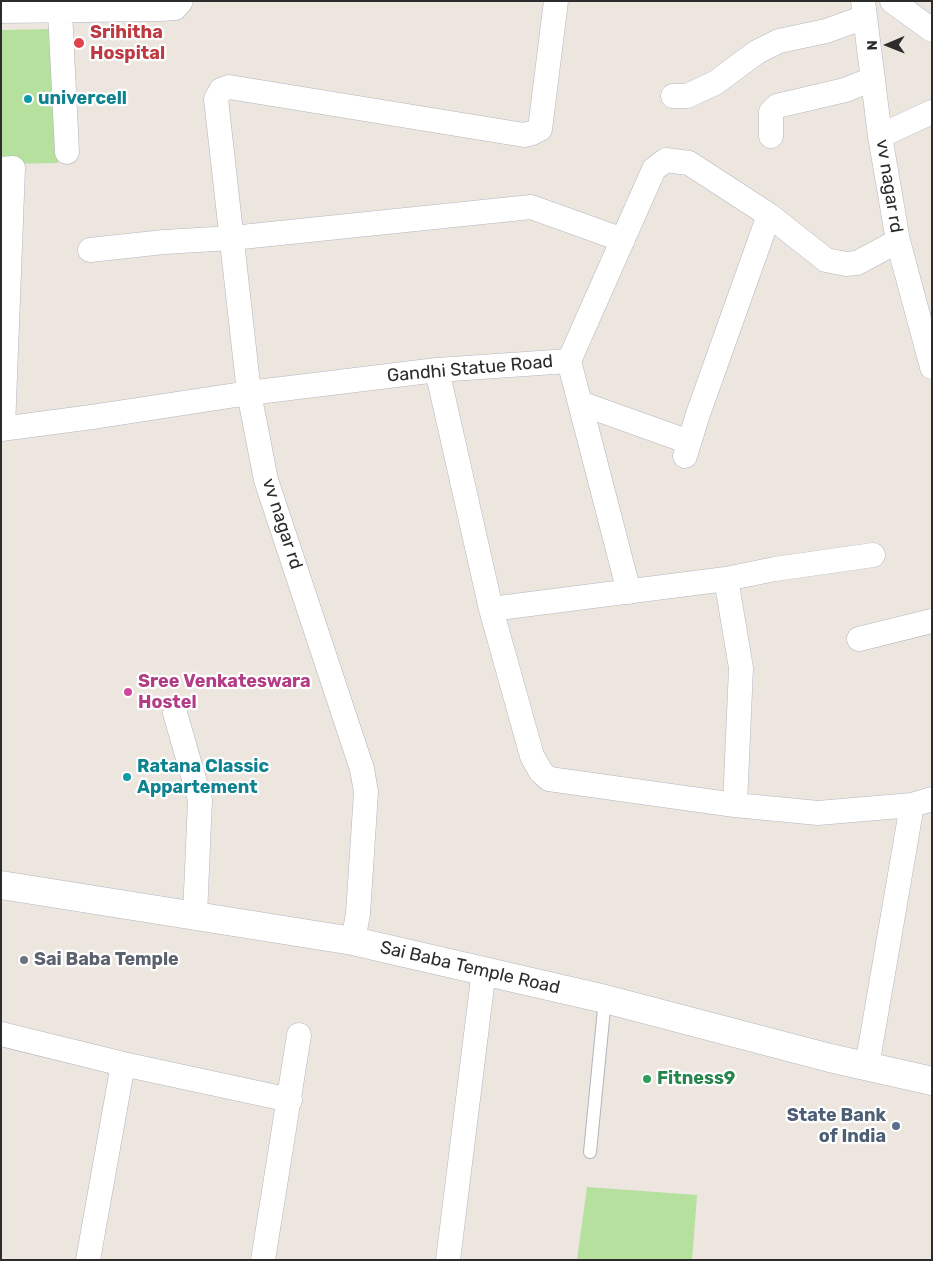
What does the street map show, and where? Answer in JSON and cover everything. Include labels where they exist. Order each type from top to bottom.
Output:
[{"type":"street","points":[[1,11],[46,8],[175,8],[182,1]]},
{"type":"street","name":"vv nagar rd","points":[[353,940],[358,914],[366,817],[366,792],[362,768],[266,480],[249,393],[216,99],[221,90],[229,87],[524,135],[532,133],[540,129],[556,1]]},
{"type":"street","points":[[892,1],[932,30]]},
{"type":"street","points":[[46,8],[67,152]]},
{"type":"street","points":[[673,96],[687,96],[715,83],[757,52],[779,41],[826,32],[864,9]]},
{"type":"street","name":"vv nagar rd","points":[[864,9],[880,136],[898,241],[932,367]]},
{"type":"street","points":[[771,136],[771,112],[776,106],[845,90],[873,79]]},
{"type":"street","points":[[880,136],[932,112]]},
{"type":"street","name":"Gandhi Statue Road","points":[[2,428],[92,417],[249,393],[437,370],[569,361],[654,169],[666,160],[689,163],[768,215],[826,260],[838,263],[858,263],[898,241]]},
{"type":"street","points":[[2,428],[7,168]]},
{"type":"street","points":[[90,250],[164,242],[232,238],[532,207],[622,240]]},
{"type":"street","points":[[580,404],[687,449],[768,215]]},
{"type":"street","points":[[569,361],[630,592]]},
{"type":"street","points":[[437,370],[491,609],[532,756],[540,772],[549,779],[735,805],[818,813],[922,802],[867,1066]]},
{"type":"street","points":[[491,609],[726,579],[775,569],[873,555]]},
{"type":"street","points":[[726,579],[741,668],[735,805]]},
{"type":"street","points":[[859,639],[932,621]]},
{"type":"street","points":[[175,713],[200,800],[195,915]]},
{"type":"street","name":"Sai Baba Temple Road","points":[[1,885],[353,940],[605,999],[867,1066],[932,1080]]},
{"type":"street","points":[[448,1260],[484,970]]},
{"type":"street","points":[[1,1034],[123,1064],[290,1100]]},
{"type":"street","points":[[263,1260],[300,1035]]},
{"type":"street","points":[[88,1260],[123,1064]]},
{"type":"lane","points":[[590,1152],[605,999]]},
{"type":"green space","name":"univercell","points":[[55,29],[58,163],[1,164],[1,30]]},
{"type":"green space","points":[[587,1187],[697,1195],[692,1260],[577,1260]]},
{"type":"place","name":"Srihitha Hospital","points":[[79,43]]},
{"type":"place","name":"univercell","points":[[28,99]]},
{"type":"place","name":"Sree Venkateswara Hostel","points":[[128,692]]},
{"type":"place","name":"Ratana Classic Appartement","points":[[127,777]]},
{"type":"place","name":"Sai Baba Temple","points":[[24,960]]},
{"type":"place","name":"Fitness9","points":[[647,1079]]},
{"type":"place","name":"State Bank of India","points":[[896,1126]]}]
